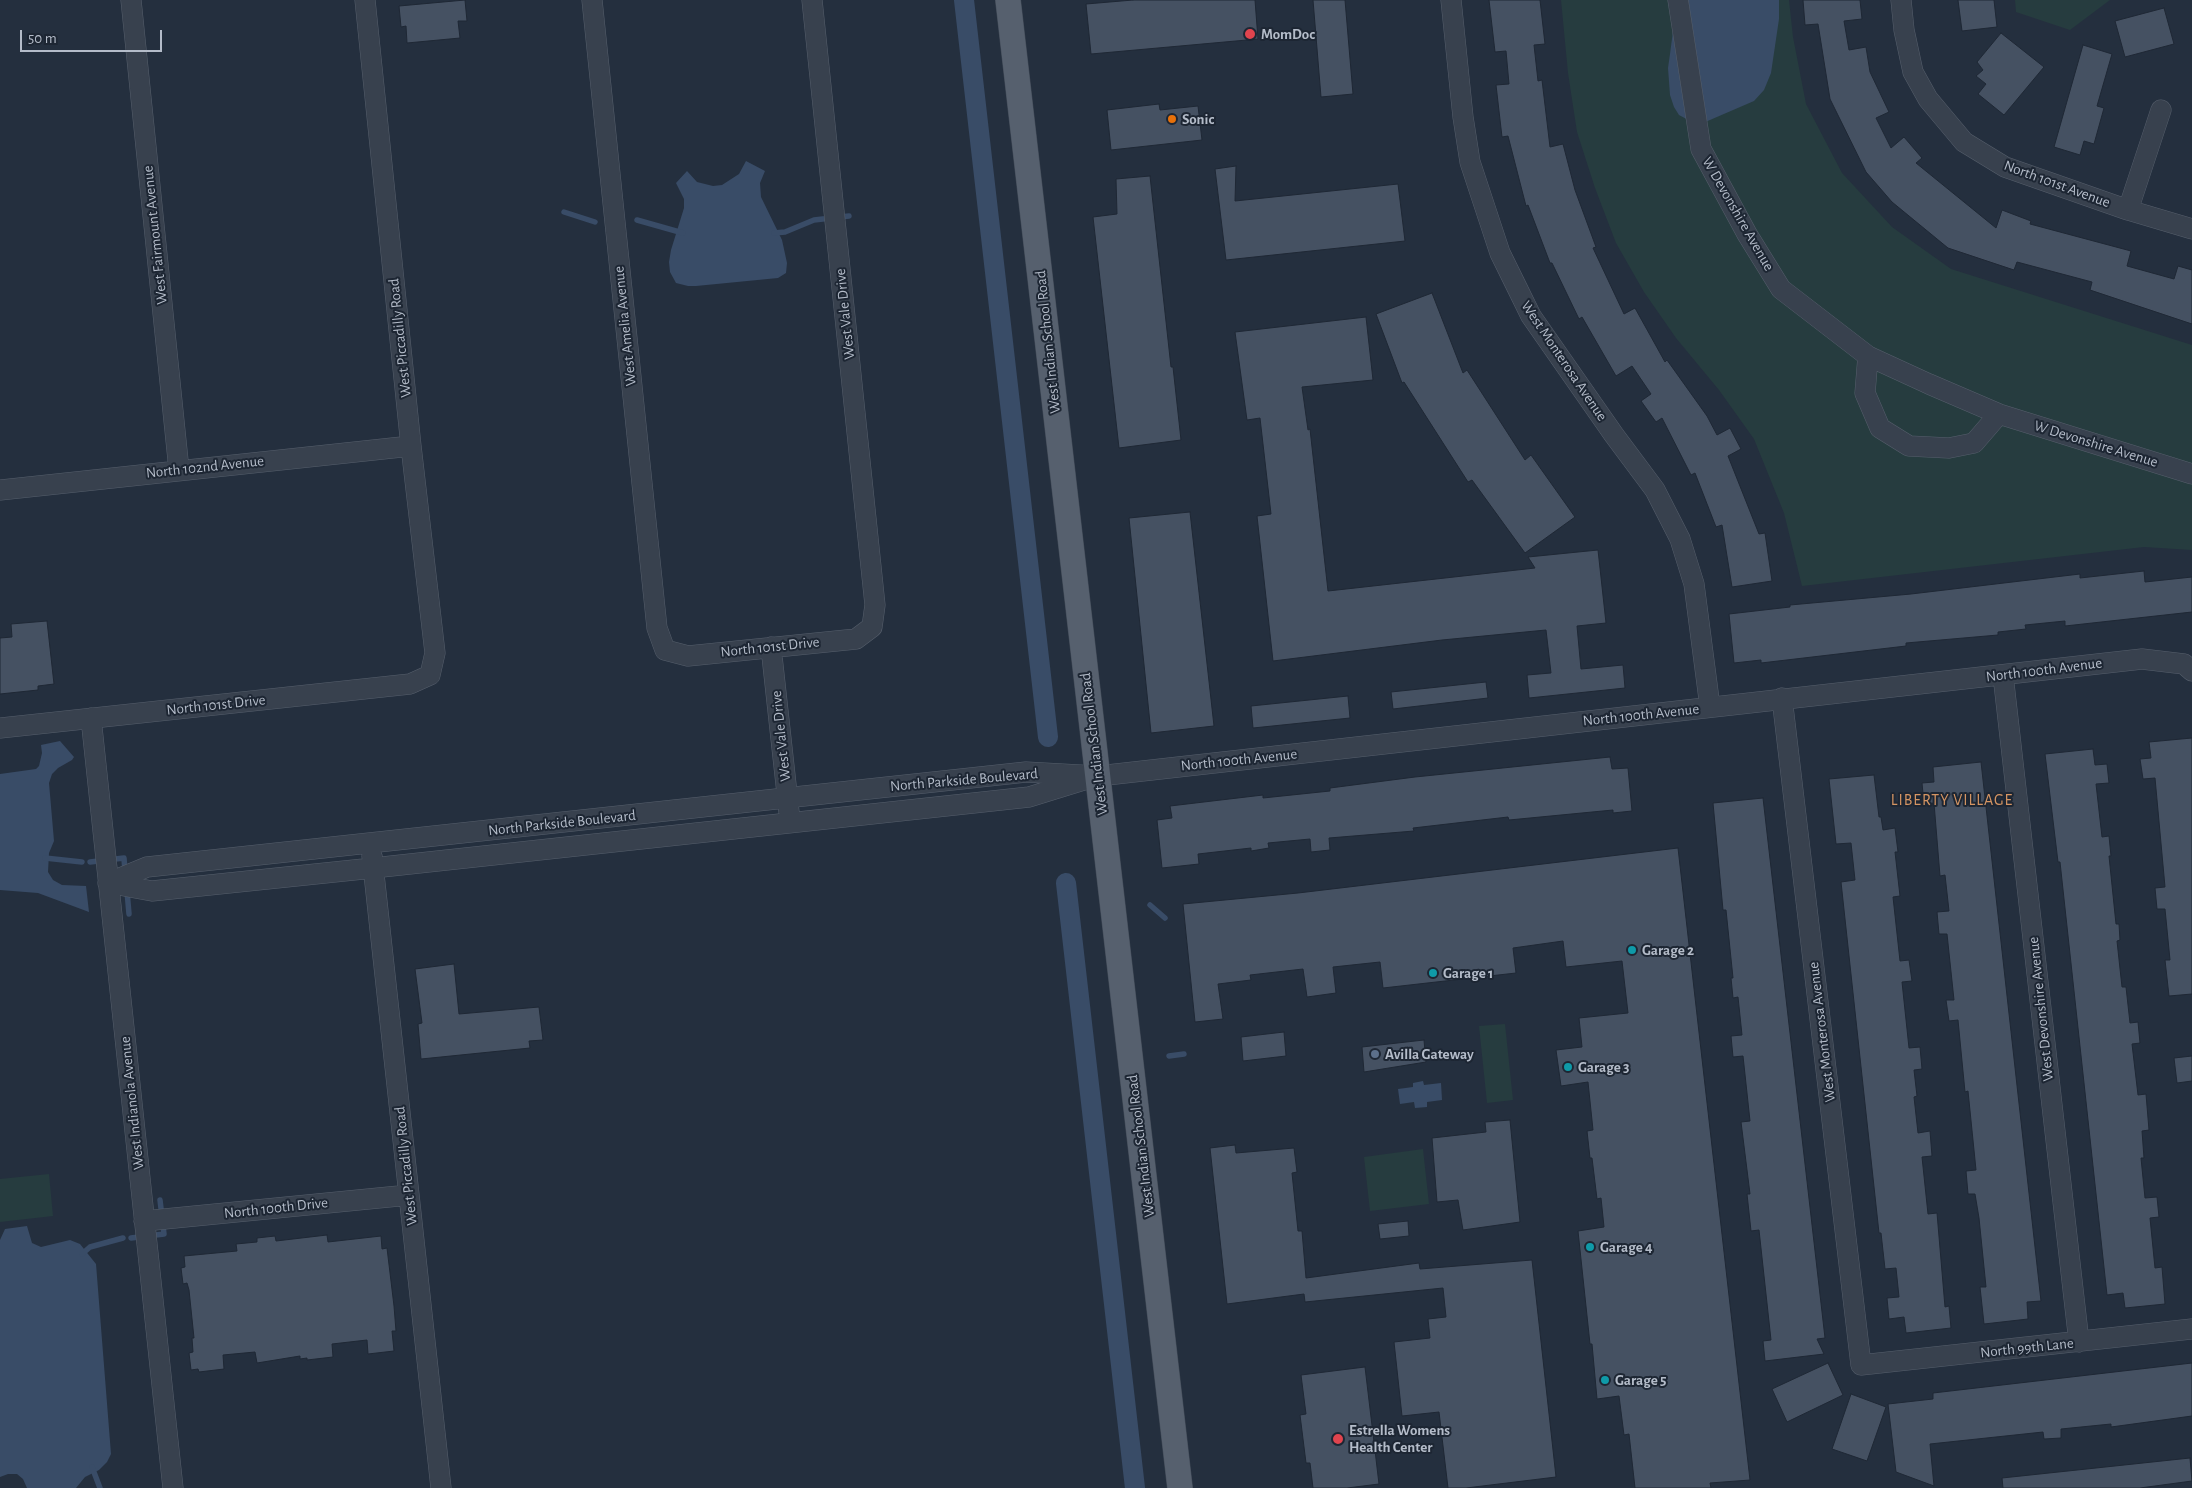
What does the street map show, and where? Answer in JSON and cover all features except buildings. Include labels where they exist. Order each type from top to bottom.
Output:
[{"type":"main road","name":"West Indian School Road","points":[[1008,0],[1180,1488]]},
{"type":"street","name":"West Fairmount Avenue","points":[[131,0],[179,470]]},
{"type":"street","name":"West Piccadilly Road","points":[[365,0],[411,446],[435,652],[430,675]]},
{"type":"street","name":"West Amelia Avenue","points":[[592,0],[657,628],[665,650]]},
{"type":"street","name":"West Vale Drive","points":[[812,0],[875,605],[872,627]]},
{"type":"street","name":"West Monterosa Avenue","points":[[1451,0],[1463,117],[1470,162],[1500,253],[1531,316],[1655,490],[1680,539],[1694,584],[1710,707]]},
{"type":"street","name":"W Devonshire Avenue","points":[[1678,0],[1701,149],[1747,234],[1781,289],[1868,356],[1999,414],[2192,474]]},
{"type":"street","name":"North 101st Avenue","points":[[1901,0],[1904,30],[1913,72],[1928,99],[1964,142],[2005,167],[2128,210],[2192,229]]},
{"type":"street","points":[[2128,210],[2161,110]]},
{"type":"street","points":[[1868,356],[1865,392],[1880,428],[1909,446],[1949,448],[1974,443],[1999,414]]},
{"type":"street","name":"North 102nd Avenue","points":[[0,490],[411,446]]},
{"type":"street","name":"North 101st Drive","points":[[665,650],[688,656],[856,639],[872,627]]},
{"type":"street","name":"West Vale Drive","points":[[771,647],[790,824]]},
{"type":"street","name":"North 100th Avenue","points":[[1098,776],[2142,659],[2188,667]]},
{"type":"street","name":"North 101st Drive","points":[[0,728],[410,684],[430,675]]},
{"type":"street","name":"West Devonshire Avenue","points":[[2003,675],[2079,1342]]},
{"type":"street","name":"West Monterosa Avenue","points":[[1782,698],[1861,1366]]},
{"type":"street","name":"West Indianola Avenue","points":[[91,718],[173,1488]]},
{"type":"street","name":"North Parkside Boulevard","points":[[108,883],[148,867],[1026,772],[1098,776]]},
{"type":"street","name":"North Parkside Boulevard","points":[[108,883],[152,891],[790,824],[1029,797],[1098,776]]},
{"type":"street","name":"West Piccadilly Road","points":[[371,844],[442,1488]]},
{"type":"street","name":"North 100th Drive","points":[[144,1222],[409,1195]]},
{"type":"street","name":"North 99th Lane","points":[[1861,1366],[2192,1329]]},
{"type":"green space","points":[[1561,0],[1789,0],[1793,37],[1806,104],[1842,173],[1892,227],[1951,269],[2192,345],[2192,550],[2144,547],[1802,586],[1784,513],[1754,439],[1719,390],[1676,338],[1644,292],[1616,243],[1595,188],[1577,132],[1568,73]]},
{"type":"green space","points":[[2015,0],[2110,0],[2070,30],[2016,12]]},
{"type":"green space","points":[[1505,1024],[1513,1100],[1487,1103],[1479,1026]]},
{"type":"green space","points":[[1423,1149],[1429,1204],[1370,1211],[1364,1157]]},
{"type":"green space","points":[[49,1174],[53,1216],[0,1222],[0,1179]]},
{"type":"water","points":[[1684,0],[1779,0],[1779,19],[1771,73],[1764,90],[1754,101],[1703,123],[1692,122],[1679,115],[1670,95],[1668,68],[1673,31]]},
{"type":"water","points":[[746,161],[765,171],[760,183],[761,197],[782,240],[787,263],[786,273],[778,278],[696,286],[676,283],[670,272],[669,262],[684,208],[684,199],[676,183],[687,171],[697,182],[713,186],[722,185],[739,174]]},
{"type":"water","points":[[60,741],[74,757],[52,774],[49,783],[54,841],[49,853],[48,872],[53,880],[62,885],[86,886],[89,912],[38,893],[0,890],[0,774],[36,769],[39,766],[42,753],[41,745]]},
{"type":"water","points":[[1423,1081],[1424,1085],[1441,1083],[1442,1100],[1427,1102],[1427,1107],[1415,1108],[1414,1102],[1400,1104],[1398,1089],[1413,1087],[1413,1083]]},
{"type":"water","points":[[27,1226],[32,1243],[41,1247],[70,1240],[80,1244],[96,1264],[111,1454],[107,1462],[99,1470],[85,1477],[76,1488],[27,1488],[23,1479],[17,1474],[8,1474],[0,1477],[0,1240],[5,1229]]},
{"type":"waterway","points":[[964,0],[1048,737]]},
{"type":"waterway","points":[[564,212],[595,222]]},
{"type":"waterway","points":[[774,233],[785,232],[814,220],[849,216]]},
{"type":"waterway","points":[[637,220],[683,233]]},
{"type":"waterway","points":[[45,858],[82,862]]},
{"type":"waterway","points":[[90,862],[124,858],[125,872]]},
{"type":"waterway","points":[[1066,883],[1135,1488]]},
{"type":"waterway","points":[[127,891],[129,914]]},
{"type":"waterway","points":[[1150,905],[1165,918]]},
{"type":"waterway","points":[[1169,1056],[1184,1054]]},
{"type":"waterway","points":[[131,1238],[164,1234],[160,1200]]},
{"type":"waterway","points":[[82,1254],[90,1247],[123,1238]]},
{"type":"waterway","points":[[92,1467],[100,1488]]},
{"type":"place","name":"MomDoc","points":[[1250,34]]},
{"type":"place","name":"Sonic","points":[[1172,119]]},
{"type":"place","name":"Garage 2","points":[[1632,950]]},
{"type":"place","name":"Garage 1","points":[[1433,973]]},
{"type":"place","name":"Avilla Gateway","points":[[1375,1054]]},
{"type":"place","name":"Garage 3","points":[[1568,1067]]},
{"type":"place","name":"Garage 4","points":[[1590,1247]]},
{"type":"place","name":"Garage 5","points":[[1605,1380]]},
{"type":"place","name":"Estrella Womens Health Center","points":[[1338,1439]]},
{"type":"district","name":"LIBERTY VILLAGE","points":[[1952,800]]}]
